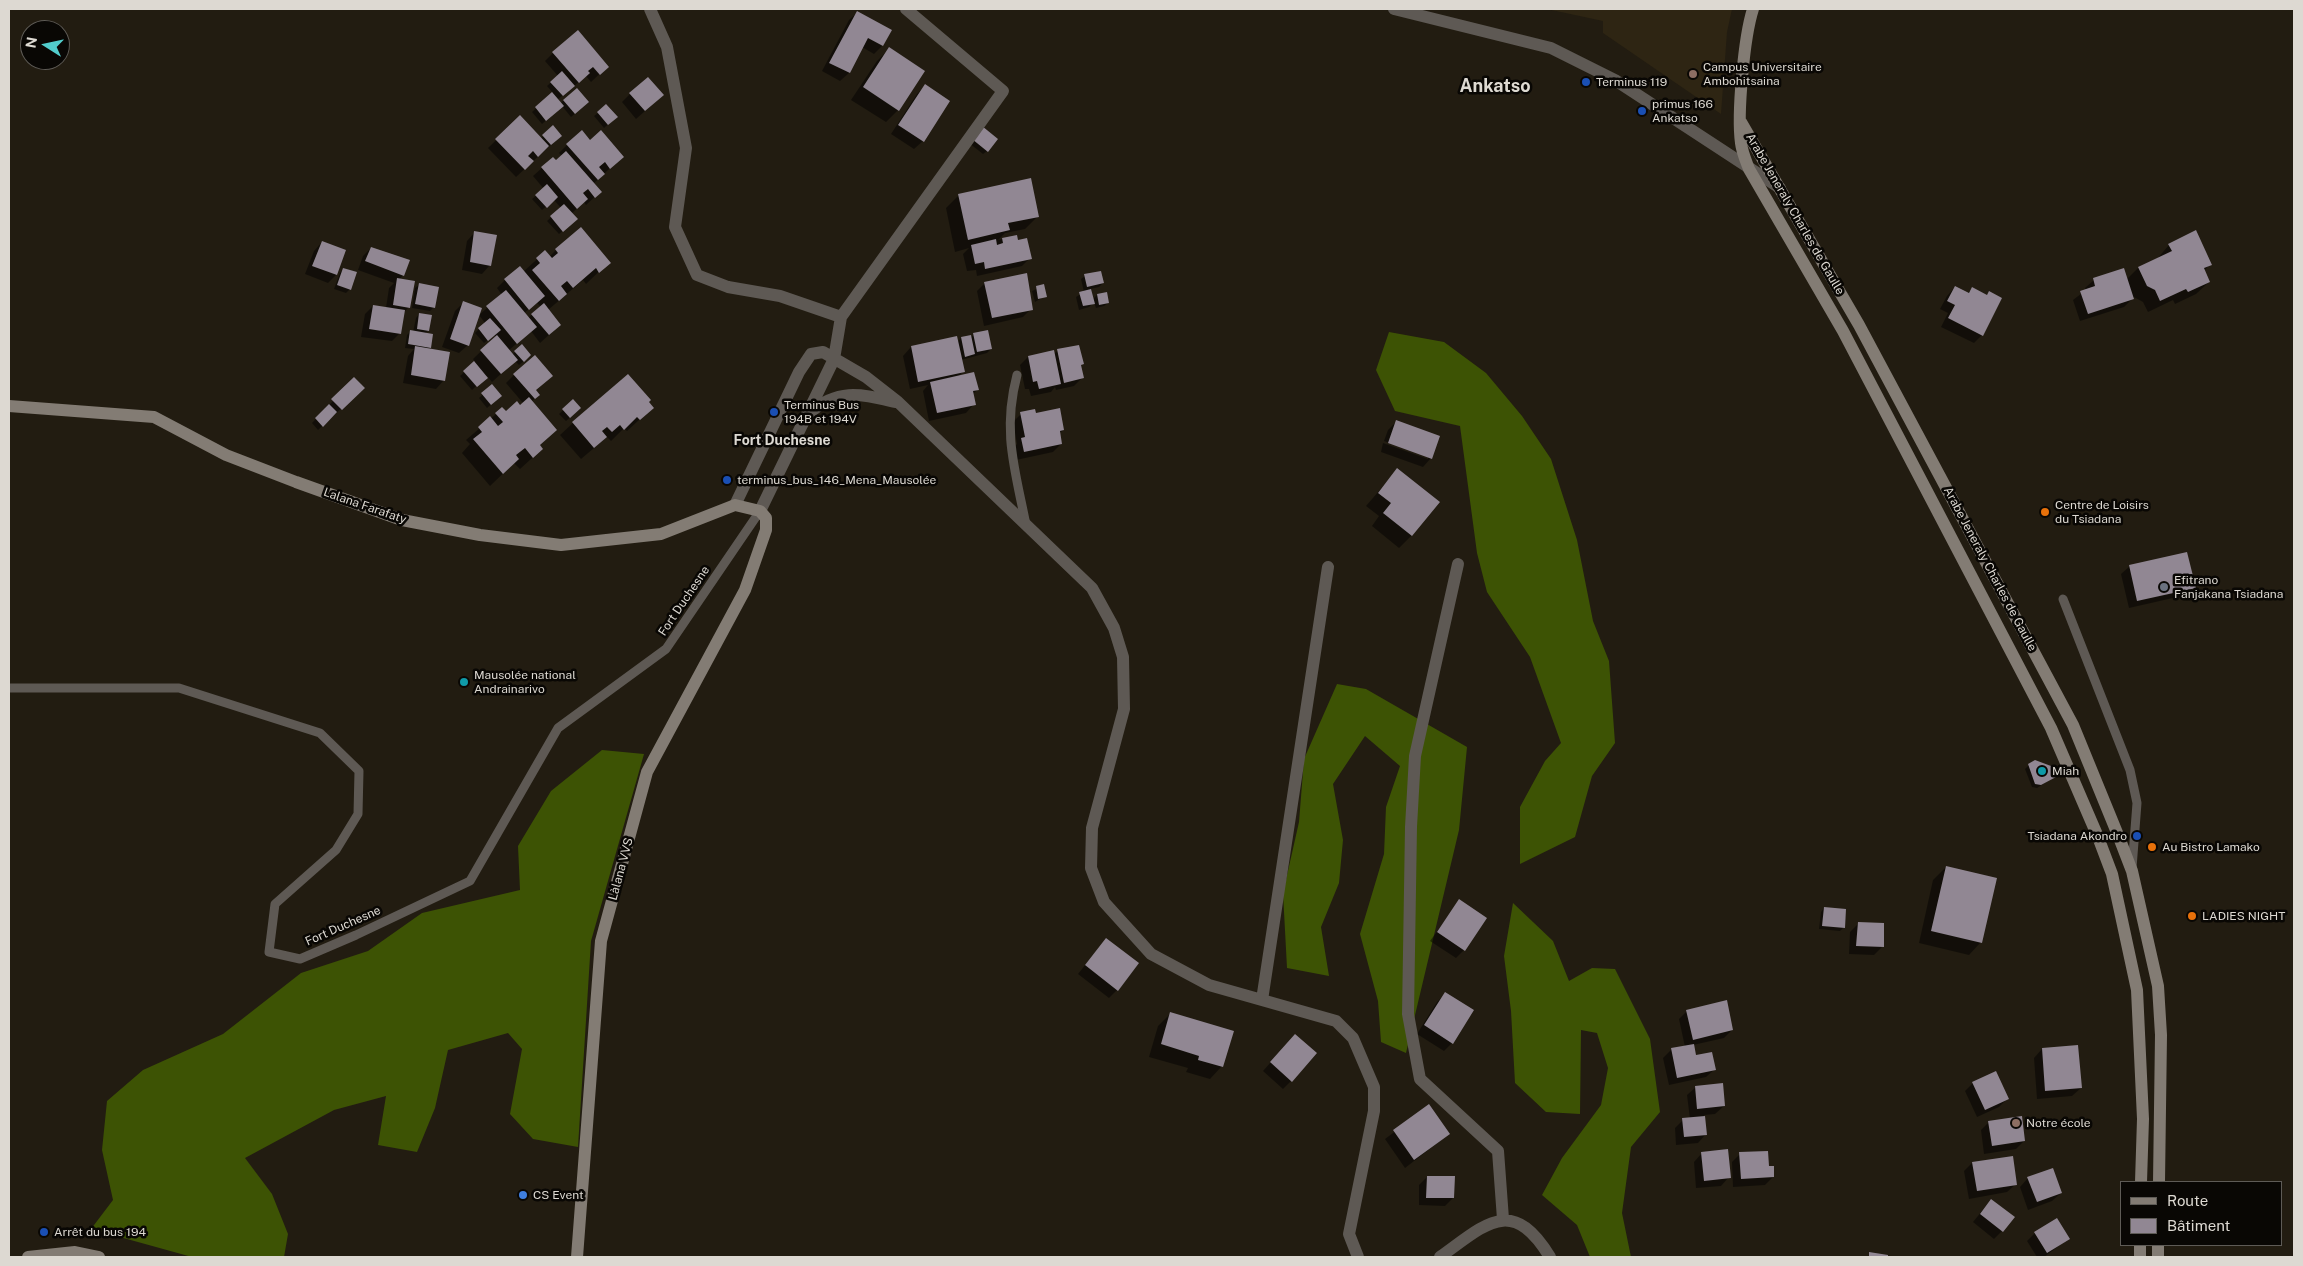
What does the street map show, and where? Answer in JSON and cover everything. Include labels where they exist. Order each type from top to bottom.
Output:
[{"type":"street","points":[[650,9],[667,47],[686,148],[675,227],[697,275],[728,287],[780,296],[841,317]]},
{"type":"street","points":[[906,9],[1003,91],[841,317],[834,359],[760,511],[735,505],[799,372],[811,354],[823,352],[834,359],[866,377],[898,402],[1092,588],[1114,628],[1123,657],[1124,709],[1092,828],[1091,868],[1104,902],[1151,954],[1209,985],[1336,1021],[1353,1038],[1374,1087],[1374,1110],[1349,1234],[1358,1257]]},
{"type":"street","points":[[1394,9],[1552,48],[1615,80],[1780,188]]},
{"type":"street","points":[[1740,120],[1744,65],[1753,9]]},
{"type":"street","name":"Arabe Jeneraly Charles de Gaulle","points":[[1740,120],[1741,144],[1749,169],[1843,332],[2051,728],[2102,846],[2112,874],[2138,990],[2143,1119],[2141,1181]]},
{"type":"street","name":"Arabe Jeneraly Charles de Gaulle","points":[[1740,120],[1859,325],[2073,725],[2132,871],[2158,986],[2161,1034],[2159,1181]]},
{"type":"street","points":[[806,416],[820,404],[836,396],[865,395],[898,402]]},
{"type":"street","name":"Lalana Farafaty","points":[[9,406],[154,417],[226,455],[296,482],[402,520],[480,536],[561,545],[661,534],[735,505]]},
{"type":"street","name":"Làlana VVS","points":[[577,1257],[601,942],[647,772],[745,590],[766,530],[766,518],[760,511]]},
{"type":"street","points":[[1458,564],[1415,756],[1408,1014],[1420,1079],[1498,1150],[1503,1219]]},
{"type":"street","points":[[1262,1000],[1328,567]]},
{"type":"street","points":[[1440,1257],[1476,1232],[1503,1219],[1521,1224],[1539,1238],[1550,1257]]},
{"type":"street","points":[[28,1257],[74,1252],[99,1257]]},
{"type":"lane","points":[[1017,375],[1010,403],[1009,442],[1026,525]]},
{"type":"lane","name":"Fort Duchesne","points":[[9,688],[179,688],[320,733],[359,771],[358,814],[336,850],[275,904],[269,952],[300,959],[356,936],[470,881],[558,728],[666,649],[760,511]]},
{"type":"lane","points":[[2063,599],[2130,770],[2137,803],[2132,871]]},
{"type":"shaded area","name":"Campus Universitaire Ambohitsaina","points":[[1547,9],[1732,9],[1727,32],[1721,114],[1603,33],[1603,21]]},
{"type":"green space","points":[[1389,332],[1444,342],[1486,373],[1522,416],[1551,459],[1577,540],[1593,621],[1609,661],[1615,743],[1592,776],[1575,837],[1520,864],[1520,807],[1545,761],[1561,743],[1530,657],[1487,592],[1477,553],[1460,426],[1395,411],[1376,370]]},
{"type":"green space","points":[[1337,684],[1366,689],[1467,747],[1459,830],[1406,1053],[1381,1042],[1378,1001],[1360,934],[1384,854],[1386,807],[1400,766],[1365,736],[1333,784],[1343,840],[1339,883],[1321,927],[1329,976],[1287,968],[1283,893],[1299,822],[1304,759]]},
{"type":"green space","points":[[602,750],[644,754],[591,941],[578,1147],[533,1139],[510,1114],[522,1049],[508,1033],[448,1050],[435,1108],[417,1152],[378,1145],[386,1096],[334,1110],[245,1158],[272,1194],[288,1234],[284,1257],[192,1257],[91,1229],[113,1200],[102,1150],[107,1101],[143,1070],[223,1034],[301,973],[368,951],[422,913],[520,890],[518,846],[551,791]]},
{"type":"green space","points":[[1513,903],[1553,941],[1569,981],[1592,968],[1615,969],[1650,1039],[1660,1112],[1631,1147],[1622,1213],[1631,1257],[1590,1257],[1577,1225],[1542,1195],[1562,1158],[1601,1105],[1608,1068],[1597,1033],[1581,1030],[1580,1114],[1546,1112],[1515,1083],[1511,1011],[1504,956]]},
{"type":"building","points":[[857,11],[892,30],[883,46],[868,38],[850,73],[829,63]]},
{"type":"building","points":[[578,30],[609,67],[600,75],[593,67],[588,71],[590,73],[579,83],[552,52]]},
{"type":"building","points":[[889,47],[925,71],[899,111],[863,87]]},
{"type":"building","points":[[562,71],[575,86],[563,96],[550,82]]},
{"type":"building","points":[[648,77],[664,95],[645,111],[629,93]]},
{"type":"building","points":[[925,84],[950,101],[924,142],[898,125]]},
{"type":"building","points":[[577,88],[589,102],[575,114],[563,100]]},
{"type":"building","points":[[552,92],[564,106],[546,121],[535,107]]},
{"type":"building","points":[[606,104],[618,117],[608,125],[597,112]]},
{"type":"building","points":[[520,115],[549,146],[538,157],[533,151],[528,156],[534,161],[525,170],[495,139]]},
{"type":"building","points":[[553,125],[562,136],[551,145],[542,135]]},
{"type":"building","points":[[982,126],[998,139],[988,152],[972,139]]},
{"type":"building","points":[[582,130],[590,140],[601,130],[624,157],[610,169],[605,162],[599,167],[605,174],[598,180],[566,144]]},
{"type":"building","points":[[566,151],[602,192],[595,198],[588,189],[583,193],[588,199],[577,209],[541,167],[553,157],[556,160]]},
{"type":"building","points":[[1031,178],[1039,217],[1008,223],[1010,230],[968,240],[958,194]]},
{"type":"building","points":[[547,184],[558,197],[547,208],[535,195]]},
{"type":"building","points":[[564,204],[578,219],[563,232],[550,216]]},
{"type":"building","points":[[581,227],[611,263],[599,273],[596,268],[573,288],[567,281],[561,286],[567,294],[559,301],[532,270],[540,263],[536,258],[545,250],[552,258],[558,253],[555,249]]},
{"type":"building","points":[[2196,230],[2212,265],[2204,268],[2210,282],[2188,292],[2186,289],[2160,301],[2155,290],[2147,286],[2138,267],[2172,251],[2168,244]]},
{"type":"building","points":[[474,231],[497,235],[491,266],[470,262]]},
{"type":"building","points":[[1017,235],[1018,240],[1027,238],[1032,259],[985,269],[984,262],[975,264],[971,245],[996,239],[997,245],[1003,243],[1002,238]]},
{"type":"building","points":[[322,241],[346,250],[337,275],[312,266]]},
{"type":"building","points":[[371,247],[410,260],[404,276],[365,261]]},
{"type":"building","points":[[520,266],[545,296],[529,310],[504,279]]},
{"type":"building","points":[[343,268],[357,272],[351,290],[337,285]]},
{"type":"building","points":[[2124,268],[2134,299],[2088,314],[2080,291],[2095,286],[2093,278]]},
{"type":"building","points":[[1101,271],[1104,283],[1087,287],[1084,274]]},
{"type":"building","points":[[1027,273],[1033,310],[992,318],[984,282]]},
{"type":"building","points":[[397,278],[415,281],[410,308],[393,305]]},
{"type":"building","points":[[419,283],[439,287],[435,308],[415,304]]},
{"type":"building","points":[[1044,284],[1047,297],[1038,299],[1036,286]]},
{"type":"building","points":[[1955,286],[1969,293],[1972,287],[1987,295],[1989,291],[2002,298],[1983,336],[1948,318],[1955,305],[1947,301]]},
{"type":"building","points":[[1091,289],[1095,304],[1083,306],[1079,292]]},
{"type":"building","points":[[506,290],[537,327],[517,344],[486,306]]},
{"type":"building","points":[[1107,292],[1109,303],[1099,305],[1097,294]]},
{"type":"building","points":[[463,301],[482,308],[469,346],[450,339]]},
{"type":"building","points":[[544,303],[561,325],[549,335],[531,314]]},
{"type":"building","points":[[373,305],[405,310],[401,334],[369,329]]},
{"type":"building","points":[[419,313],[432,315],[429,331],[417,329]]},
{"type":"building","points":[[490,318],[501,330],[488,341],[478,328]]},
{"type":"building","points":[[410,330],[433,334],[431,348],[408,344]]},
{"type":"building","points":[[988,330],[992,349],[977,352],[973,333]]},
{"type":"building","points":[[497,335],[518,360],[501,374],[480,350]]},
{"type":"building","points":[[971,335],[975,354],[965,357],[961,337]]},
{"type":"building","points":[[957,336],[965,372],[918,382],[911,346]]},
{"type":"building","points":[[522,344],[531,355],[524,362],[514,351]]},
{"type":"building","points":[[1079,345],[1084,364],[1081,365],[1084,378],[1064,383],[1057,349]]},
{"type":"building","points":[[415,346],[450,352],[445,381],[411,375]]},
{"type":"building","points":[[1054,350],[1061,384],[1039,389],[1037,381],[1033,382],[1028,356]]},
{"type":"building","points":[[535,355],[553,376],[536,390],[540,395],[535,399],[513,374]]},
{"type":"building","points":[[474,361],[488,378],[477,387],[463,371]]},
{"type":"building","points":[[974,372],[979,390],[973,391],[976,405],[937,413],[930,382]]},
{"type":"building","points":[[628,374],[651,400],[649,402],[654,408],[640,420],[637,417],[624,430],[620,425],[612,432],[607,427],[602,431],[607,437],[594,448],[572,422]]},
{"type":"building","points":[[354,377],[365,388],[342,410],[331,399]]},
{"type":"building","points":[[492,384],[502,396],[491,405],[481,393]]},
{"type":"building","points":[[529,397],[557,430],[540,445],[543,449],[533,458],[525,448],[516,455],[519,459],[503,474],[473,439],[482,432],[478,427],[490,416],[498,426],[503,422],[495,413],[502,407],[506,411],[517,401],[520,405]]},
{"type":"building","points":[[573,399],[581,408],[570,418],[562,409]]},
{"type":"building","points":[[329,404],[337,412],[323,427],[315,418]]},
{"type":"building","points":[[1060,408],[1064,430],[1060,431],[1062,444],[1024,452],[1021,438],[1025,437],[1020,412],[1035,409],[1036,413]]},
{"type":"building","points":[[1396,420],[1440,436],[1432,459],[1388,443]]},
{"type":"building","points":[[1397,468],[1440,502],[1412,536],[1383,513],[1391,503],[1378,493]]},
{"type":"building","points":[[2187,552],[2196,588],[2137,601],[2129,565]]},
{"type":"building","name":"Miah","points":[[2035,760],[2051,766],[2056,777],[2041,785],[2035,784],[2028,764]]},
{"type":"building","points":[[1946,866],[1997,878],[1982,943],[1931,931]]},
{"type":"building","points":[[1459,899],[1487,918],[1465,951],[1437,932]]},
{"type":"building","points":[[1824,907],[1846,909],[1845,928],[1822,926]]},
{"type":"building","points":[[1858,922],[1884,923],[1884,947],[1856,946]]},
{"type":"building","points":[[1106,938],[1139,963],[1118,991],[1085,965]]},
{"type":"building","points":[[1445,992],[1474,1010],[1453,1044],[1424,1025]]},
{"type":"building","points":[[1727,1000],[1733,1030],[1693,1040],[1686,1010]]},
{"type":"building","points":[[1170,1012],[1234,1031],[1223,1067],[1198,1060],[1199,1056],[1161,1044]]},
{"type":"building","points":[[1295,1034],[1317,1053],[1292,1082],[1270,1062]]},
{"type":"building","points":[[1694,1044],[1696,1055],[1712,1052],[1716,1070],[1677,1078],[1671,1048]]},
{"type":"building","points":[[2078,1045],[2082,1088],[2045,1091],[2042,1048]]},
{"type":"building","points":[[1996,1071],[2009,1099],[1985,1110],[1972,1082]]},
{"type":"building","points":[[1723,1083],[1725,1106],[1697,1109],[1695,1086]]},
{"type":"building","points":[[1429,1104],[1450,1134],[1414,1160],[1393,1130]]},
{"type":"building","points":[[1705,1116],[1707,1135],[1684,1137],[1682,1118]]},
{"type":"building","points":[[2022,1116],[2025,1141],[1992,1146],[1988,1121]]},
{"type":"building","points":[[1728,1149],[1731,1178],[1704,1181],[1701,1152]]},
{"type":"building","points":[[1768,1151],[1769,1166],[1774,1166],[1774,1177],[1741,1179],[1739,1152]]},
{"type":"building","points":[[2013,1156],[2017,1185],[1977,1191],[1972,1162]]},
{"type":"building","points":[[2053,1168],[2062,1193],[2037,1202],[2027,1177]]},
{"type":"building","points":[[1427,1176],[1455,1176],[1454,1198],[1426,1198]]},
{"type":"building","points":[[1991,1199],[2015,1217],[2003,1232],[1980,1214]]},
{"type":"building","points":[[2057,1218],[2070,1239],[2047,1253],[2034,1232]]},
{"type":"building","points":[[1869,1252],[1888,1255],[1888,1257],[1869,1257]]},
{"type":"place","name":"Campus Universitaire Ambohitsaina","points":[[1693,74]]},
{"type":"place","name":"Terminus 119","points":[[1586,82]]},
{"type":"place","name":"primus 166 Ankatso","points":[[1642,111]]},
{"type":"place","name":"Terminus Bus 194B et 194V","points":[[774,412]]},
{"type":"place","name":"terminus_bus_146_Mena_Mausolée","points":[[727,480]]},
{"type":"place","name":"Centre de Loisirs du Tsiadana","points":[[2045,512]]},
{"type":"place","name":"Efitrano Fanjakana Tsiadana","points":[[2164,587]]},
{"type":"place","name":"Mausolée national Andrainarivo","points":[[464,682]]},
{"type":"place","name":"Miah","points":[[2042,771]]},
{"type":"place","name":"Tsiadana Akondro","points":[[2137,836]]},
{"type":"place","name":"Au Bistro Lamako","points":[[2152,847]]},
{"type":"place","name":"LADIES NIGHT","points":[[2192,916]]},
{"type":"place","name":"Notre école","points":[[2016,1123]]},
{"type":"place","name":"CS Event","points":[[523,1195]]},
{"type":"place","name":"Arrêt du bus 194","points":[[44,1232]]},
{"type":"district","name":"Ankatso","points":[[1495,86]]},
{"type":"district","name":"Fort Duchesne","points":[[782,441]]}]
